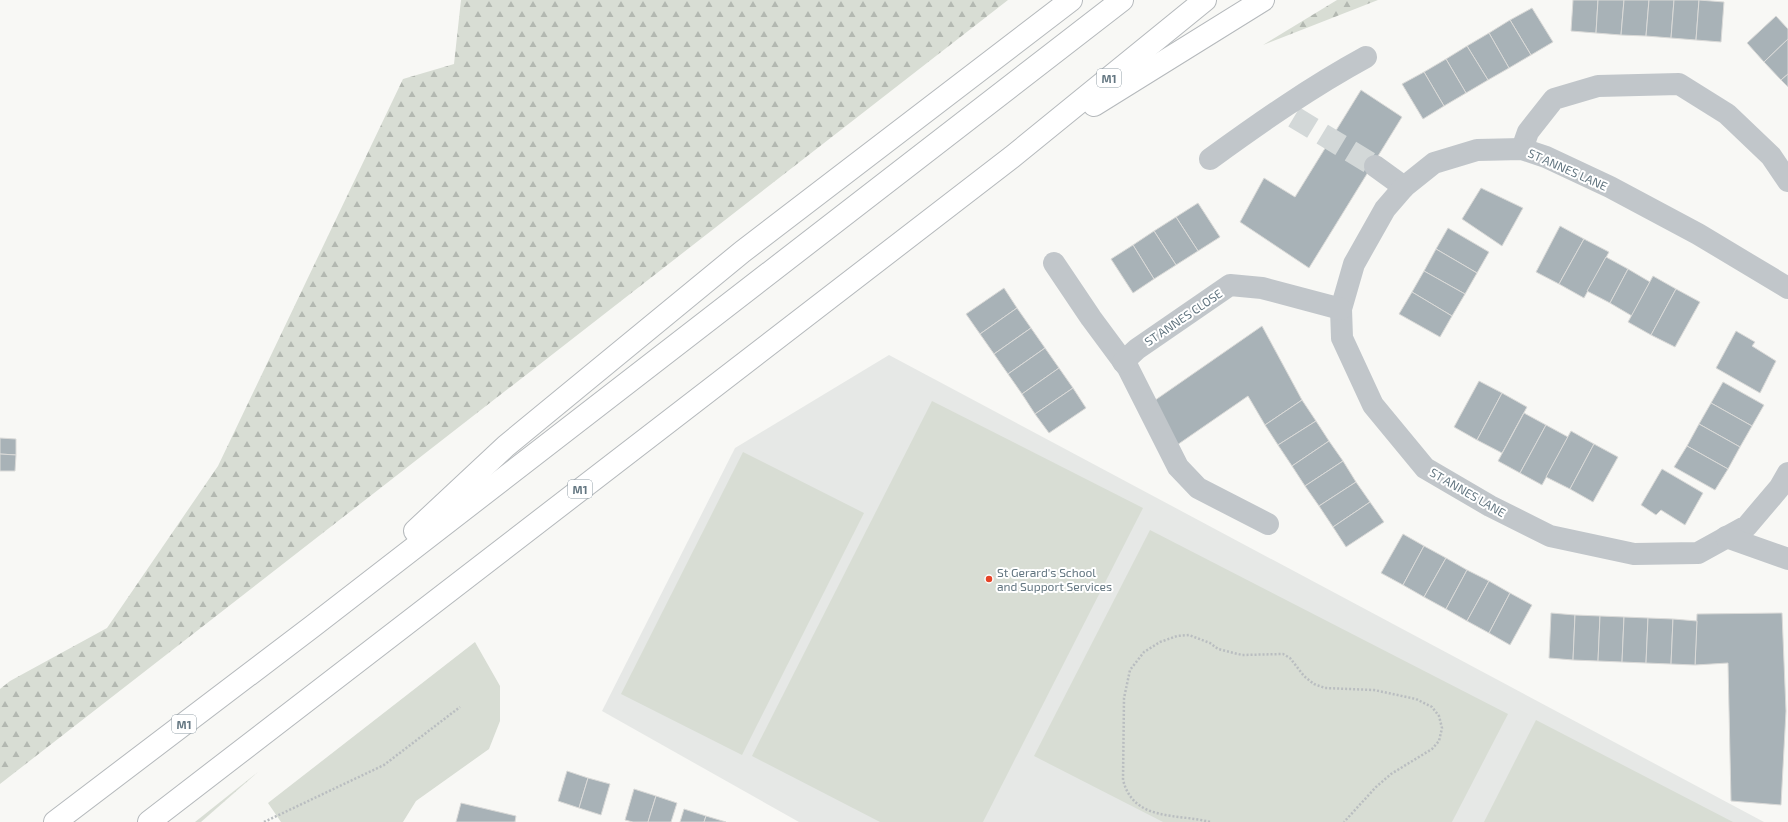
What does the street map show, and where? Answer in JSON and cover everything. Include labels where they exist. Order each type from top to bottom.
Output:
[{"type":"highway","points":[[313,626],[506,446],[742,252],[1071,0]]},
{"type":"highway","name":"M1","points":[[55,822],[313,626],[1122,0]]},
{"type":"highway","name":"M1","points":[[149,822],[1012,157],[1205,0]]},
{"type":"highway","points":[[1012,157],[1263,0]]},
{"type":"street","points":[[1210,159],[1287,113],[1325,79],[1366,57]]},
{"type":"street","points":[[1522,149],[1528,132],[1554,99],[1598,86],[1679,84],[1727,114],[1771,156],[1788,181]]},
{"type":"street","name":"ST ANNES LANE","points":[[1788,288],[1698,234],[1610,187],[1546,157],[1522,149],[1477,150],[1434,163],[1404,187],[1385,209],[1354,264],[1341,309],[1342,338],[1373,405],[1425,468],[1490,506],[1550,536],[1634,554],[1698,552],[1746,526],[1780,487],[1788,473]]},
{"type":"street","points":[[1375,166],[1404,187]]},
{"type":"street","points":[[1054,262],[1123,362],[1158,423],[1178,467],[1198,488],[1268,524]]},
{"type":"street","name":"ST ANNES CLOSE","points":[[1123,362],[1137,349],[1230,285],[1262,288],[1341,309]]},
{"type":"street","points":[[1726,537],[1788,559]]},
{"type":"path","points":[[1210,822],[1156,814],[1144,810],[1132,802],[1126,792],[1123,780],[1124,698],[1130,670],[1144,652],[1160,642],[1177,636],[1189,635],[1197,637],[1218,649],[1242,655],[1283,654],[1290,658],[1304,676],[1314,684],[1325,688],[1387,692],[1416,699],[1432,707],[1439,716],[1442,728],[1440,741],[1432,749],[1391,774],[1376,787],[1344,822]]},
{"type":"path","points":[[264,822],[384,764],[460,707]]},
{"type":"shaded area","name":"St Gerard's School and Support Services","points":[[889,355],[1764,822],[799,822],[602,711],[735,448]]},
{"type":"green space","points":[[461,0],[1008,0],[0,784],[0,689],[10,681],[107,628],[218,466],[403,79],[454,64]]},
{"type":"green space","points":[[1337,0],[1378,0],[1263,45]]},
{"type":"green space","points":[[932,401],[1143,508],[983,822],[880,822],[752,756]]},
{"type":"green space","points":[[743,452],[864,513],[742,755],[621,694]]},
{"type":"green space","points":[[1150,530],[1508,714],[1452,822],[1163,822],[1034,756]]},
{"type":"green space","points":[[475,642],[500,686],[500,721],[489,749],[416,801],[403,822],[281,822],[268,803]]},
{"type":"green space","points":[[1536,720],[1733,822],[1484,822]]},
{"type":"green space","points":[[258,772],[201,822],[195,822]]},
{"type":"building","points":[[1573,0],[1598,0],[1596,33],[1571,31]]},
{"type":"building","points":[[1598,0],[1624,0],[1621,35],[1596,33]]},
{"type":"building","points":[[1624,0],[1649,0],[1646,36],[1621,35]]},
{"type":"building","points":[[1649,0],[1674,0],[1671,38],[1646,36]]},
{"type":"building","points":[[1674,0],[1699,0],[1696,40],[1671,38]]},
{"type":"building","points":[[1699,0],[1724,2],[1721,42],[1696,40]]},
{"type":"building","points":[[1532,8],[1553,42],[1531,55],[1510,20]]},
{"type":"building","points":[[1776,16],[1788,29],[1788,39],[1764,62],[1747,43]]},
{"type":"building","points":[[1510,20],[1531,55],[1509,68],[1489,33]]},
{"type":"building","points":[[1489,33],[1509,68],[1488,80],[1467,46]]},
{"type":"building","points":[[1788,39],[1788,74],[1781,80],[1764,62]]},
{"type":"building","points":[[1467,46],[1488,80],[1466,93],[1446,59]]},
{"type":"building","points":[[1446,59],[1466,93],[1444,106],[1424,72]]},
{"type":"building","points":[[1424,72],[1444,106],[1423,119],[1402,84]]},
{"type":"building","points":[[1788,74],[1788,87],[1781,80]]},
{"type":"building","points":[[1361,90],[1402,117],[1309,268],[1240,222],[1264,178],[1295,197]]},
{"type":"building","points":[[1481,188],[1523,208],[1502,246],[1462,219]]},
{"type":"building","points":[[1198,203],[1220,237],[1198,251],[1176,217]]},
{"type":"building","points":[[1176,217],[1198,251],[1176,265],[1154,231]]},
{"type":"building","points":[[1560,226],[1584,239],[1559,284],[1536,272]]},
{"type":"building","points":[[1448,228],[1489,252],[1477,273],[1436,249]]},
{"type":"building","points":[[1154,231],[1176,265],[1154,279],[1133,245]]},
{"type":"building","points":[[1584,239],[1609,252],[1584,298],[1559,284]]},
{"type":"building","points":[[1133,245],[1154,279],[1133,293],[1111,259]]},
{"type":"building","points":[[1436,249],[1477,273],[1465,294],[1424,271]]},
{"type":"building","points":[[1606,257],[1628,269],[1610,303],[1587,291]]},
{"type":"building","points":[[1628,269],[1650,282],[1632,316],[1610,303]]},
{"type":"building","points":[[1424,271],[1465,294],[1452,316],[1412,292]]},
{"type":"building","points":[[1653,276],[1676,289],[1651,335],[1628,322]]},
{"type":"building","points":[[1004,288],[1017,308],[980,334],[966,314]]},
{"type":"building","points":[[1676,289],[1700,302],[1675,347],[1651,335]]},
{"type":"building","points":[[1412,292],[1452,316],[1440,337],[1399,314]]},
{"type":"building","points":[[1017,308],[1031,328],[994,354],[980,334]]},
{"type":"building","points":[[1262,326],[1302,400],[1265,425],[1248,396],[1177,445],[1151,403]]},
{"type":"building","points":[[1031,328],[1045,348],[1008,374],[994,354]]},
{"type":"building","points":[[1736,331],[1755,342],[1752,346],[1776,361],[1760,393],[1716,368]]},
{"type":"building","points":[[1045,348],[1059,368],[1022,394],[1008,374]]},
{"type":"building","points":[[1059,368],[1073,388],[1035,414],[1022,394]]},
{"type":"building","points":[[1479,381],[1502,393],[1477,440],[1454,427]]},
{"type":"building","points":[[1723,382],[1764,405],[1752,426],[1711,403]]},
{"type":"building","points":[[1073,388],[1086,408],[1049,433],[1035,414]]},
{"type":"building","points":[[1502,393],[1527,407],[1502,453],[1477,440]]},
{"type":"building","points":[[1302,400],[1316,421],[1278,445],[1265,425]]},
{"type":"building","points":[[1711,403],[1752,426],[1740,447],[1699,424]]},
{"type":"building","points":[[1524,413],[1546,425],[1520,473],[1498,461]]},
{"type":"building","points":[[1316,421],[1329,441],[1292,466],[1278,445]]},
{"type":"building","points":[[1699,424],[1740,447],[1728,469],[1687,446]]},
{"type":"building","points":[[1546,425],[1568,437],[1542,485],[1520,473]]},
{"type":"building","points":[[1571,431],[1594,444],[1570,489],[1546,477]]},
{"type":"building","points":[[0,438],[16,439],[16,455],[0,454]]},
{"type":"building","points":[[1329,441],[1343,461],[1305,486],[1292,466]]},
{"type":"building","points":[[1594,444],[1618,457],[1593,502],[1570,489]]},
{"type":"building","points":[[1687,446],[1728,469],[1715,490],[1674,467]]},
{"type":"building","points":[[0,454],[16,455],[15,471],[0,471]]},
{"type":"building","points":[[1343,461],[1356,482],[1319,506],[1305,486]]},
{"type":"building","points":[[1662,469],[1703,493],[1685,525],[1661,510],[1656,515],[1641,505]]},
{"type":"building","points":[[1356,482],[1370,502],[1333,527],[1319,506]]},
{"type":"building","points":[[1370,502],[1384,522],[1346,547],[1333,527]]},
{"type":"building","points":[[1403,534],[1424,546],[1403,585],[1381,573]]},
{"type":"building","points":[[1424,546],[1446,558],[1424,597],[1403,585]]},
{"type":"building","points":[[1446,558],[1467,570],[1446,609],[1424,597]]},
{"type":"building","points":[[1467,570],[1489,581],[1467,621],[1446,609]]},
{"type":"building","points":[[1489,581],[1510,593],[1489,633],[1467,621]]},
{"type":"building","points":[[1510,593],[1532,605],[1510,645],[1489,633]]},
{"type":"building","points":[[1551,613],[1575,615],[1573,660],[1549,658]]},
{"type":"building","points":[[1782,613],[1786,711],[1781,805],[1731,801],[1728,663],[1695,665],[1697,614]]},
{"type":"building","points":[[1575,615],[1600,616],[1598,661],[1573,660]]},
{"type":"building","points":[[1600,616],[1624,617],[1622,662],[1598,661]]},
{"type":"building","points":[[1624,617],[1648,618],[1646,663],[1622,662]]},
{"type":"building","points":[[1648,618],[1673,619],[1671,664],[1646,663]]},
{"type":"building","points":[[1673,619],[1697,621],[1695,665],[1671,664]]},
{"type":"building","points":[[567,771],[588,778],[579,808],[558,801]]},
{"type":"building","points":[[588,778],[610,784],[601,815],[579,808]]},
{"type":"building","points":[[634,789],[656,796],[648,822],[633,822],[625,820]]},
{"type":"building","points":[[656,796],[677,803],[671,822],[648,822]]},
{"type":"building","points":[[461,803],[516,816],[515,822],[456,822]]},
{"type":"building","points":[[684,809],[706,816],[704,822],[680,822]]},
{"type":"building","points":[[706,816],[726,822],[704,822]]},
{"type":"tunnel","points":[[1294,117],[1375,166]]},
{"type":"place","name":"St Gerard's School and Support Services","points":[[989,579]]}]
